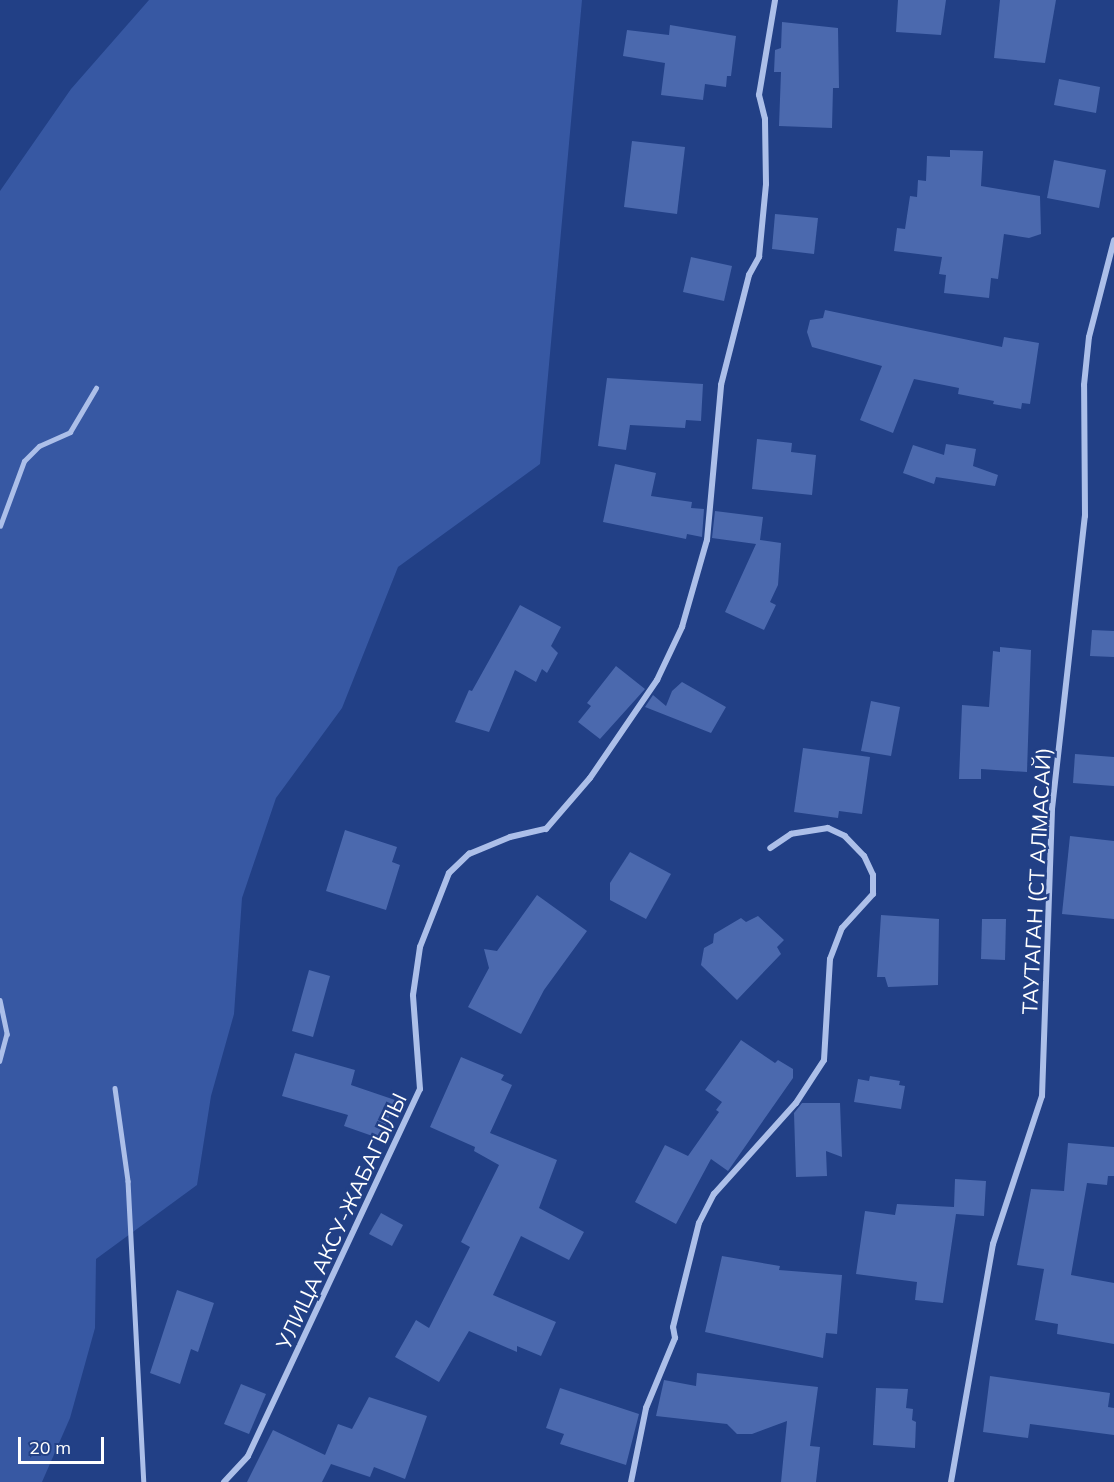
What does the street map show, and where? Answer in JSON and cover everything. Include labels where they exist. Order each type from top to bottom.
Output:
[{"type":"street","name":"УЛИЦА АКСУ-ЖАБАГЫЛЫ","points":[[224,1482],[248,1456],[420,1089],[420,1057],[413,995],[420,947],[449,873],[470,854],[510,837],[546,829],[590,778],[657,680],[682,627],[707,540],[721,385],[749,275],[759,257],[766,184],[765,119],[759,94],[776,0]]},
{"type":"street","name":"ТАУТАГАН (СТ АЛМАСАЙ)","points":[[951,1482],[993,1244],[1042,1096],[1052,809],[1085,516],[1084,385],[1089,337],[1114,240]]},
{"type":"street","points":[[631,1482],[646,1408],[675,1338],[673,1327],[699,1223],[714,1194],[796,1103],[824,1060],[830,959],[842,928],[873,894],[868,862],[837,832],[828,828],[804,830],[770,848]]},
{"type":"lane","points":[[0,526],[24,461],[39,446],[70,432],[96,388]]},
{"type":"lane","points":[[0,1000],[8,1034],[0,1061]]},
{"type":"lane","points":[[115,1088],[128,1181],[144,1482]]},
{"type":"shaded area","points":[[149,0],[582,0],[540,464],[398,567],[342,708],[276,798],[242,898],[234,1014],[211,1096],[197,1185],[96,1259],[95,1328],[70,1418],[42,1482],[0,1482],[0,191],[71,89]]},
{"type":"building","points":[[898,0],[946,0],[941,35],[896,32]]},
{"type":"building","points":[[1000,0],[1056,0],[1045,63],[994,58]]},
{"type":"building","points":[[782,22],[838,28],[839,88],[833,88],[832,128],[779,126],[781,72],[774,72],[775,50],[781,48]]},
{"type":"building","points":[[670,25],[736,36],[731,76],[727,76],[726,87],[705,84],[703,100],[661,95],[665,63],[623,56],[627,30],[669,35]]},
{"type":"building","points":[[1059,79],[1100,87],[1096,113],[1054,105]]},
{"type":"building","points":[[632,141],[685,147],[677,214],[624,207]]},
{"type":"building","points":[[950,150],[983,151],[981,186],[1040,196],[1041,234],[1029,238],[1004,234],[998,279],[991,278],[989,298],[944,293],[946,275],[939,274],[942,257],[894,251],[897,228],[905,229],[910,196],[917,197],[918,180],[926,181],[927,156],[950,157]]},
{"type":"building","points":[[1054,160],[1106,170],[1099,208],[1047,198]]},
{"type":"building","points":[[775,214],[818,218],[814,254],[772,249]]},
{"type":"building","points":[[691,257],[732,266],[724,301],[683,292]]},
{"type":"building","points":[[825,310],[1002,347],[1004,337],[1039,343],[1030,404],[1022,403],[1021,409],[993,404],[994,401],[958,394],[959,388],[914,379],[893,433],[860,420],[882,366],[812,347],[807,332],[810,320],[823,318]]},
{"type":"building","points":[[607,378],[703,384],[701,421],[686,420],[685,428],[630,425],[626,450],[598,446]]},
{"type":"building","points":[[757,439],[792,443],[791,452],[816,455],[812,495],[752,489]]},
{"type":"building","points":[[946,444],[976,449],[973,466],[998,475],[995,486],[936,477],[934,484],[903,473],[913,445],[944,455]]},
{"type":"building","points":[[615,464],[656,473],[651,496],[692,502],[691,508],[704,509],[702,537],[687,534],[686,539],[603,522]]},
{"type":"building","points":[[715,511],[763,517],[760,540],[781,543],[778,585],[770,602],[776,605],[764,630],[725,612],[756,544],[712,538]]},
{"type":"building","points":[[520,605],[561,627],[551,646],[558,653],[547,673],[542,669],[536,682],[515,670],[489,732],[455,722],[469,690],[472,691]]},
{"type":"building","points":[[1092,630],[1114,631],[1114,657],[1090,656]]},
{"type":"building","points":[[1000,647],[1031,650],[1027,772],[981,769],[981,779],[959,779],[962,705],[989,707],[993,651],[1000,652]]},
{"type":"building","points":[[616,666],[645,689],[600,739],[578,722],[591,706],[587,703]]},
{"type":"building","points":[[682,682],[726,707],[711,733],[645,707],[653,695],[666,706],[672,691]]},
{"type":"building","points":[[871,701],[900,707],[891,756],[861,751]]},
{"type":"building","points":[[803,748],[870,757],[862,814],[839,811],[838,818],[794,812]]},
{"type":"building","points":[[1075,754],[1114,757],[1114,786],[1073,783]]},
{"type":"building","points":[[345,830],[397,847],[392,862],[400,865],[386,910],[326,891]]},
{"type":"building","points":[[1070,836],[1114,841],[1114,919],[1062,914]]},
{"type":"building","points":[[630,852],[671,874],[646,919],[610,900],[610,883]]},
{"type":"building","points":[[537,895],[587,931],[544,990],[521,1034],[468,1007],[489,968],[484,949],[497,951]]},
{"type":"building","points":[[881,915],[939,919],[938,985],[888,987],[885,977],[877,977]]},
{"type":"building","points":[[758,916],[784,940],[777,947],[781,954],[737,1000],[701,965],[704,948],[713,943],[714,934],[741,918],[746,922]]},
{"type":"building","points":[[982,919],[1006,919],[1005,960],[981,959]]},
{"type":"building","points":[[309,970],[330,976],[313,1037],[292,1031]]},
{"type":"building","points":[[741,1040],[775,1063],[778,1060],[793,1069],[793,1078],[728,1171],[711,1159],[676,1224],[635,1202],[665,1145],[688,1156],[719,1112],[716,1110],[722,1102],[705,1090]]},
{"type":"building","points":[[295,1053],[355,1070],[351,1085],[395,1100],[381,1139],[344,1126],[348,1115],[282,1096]]},
{"type":"building","points":[[461,1057],[504,1075],[501,1080],[512,1085],[490,1133],[557,1160],[539,1208],[584,1232],[569,1260],[521,1236],[493,1295],[556,1322],[541,1356],[517,1346],[517,1352],[469,1331],[439,1382],[395,1357],[416,1320],[429,1328],[470,1247],[461,1242],[499,1165],[474,1151],[475,1147],[430,1127]]},
{"type":"building","points":[[870,1076],[900,1081],[899,1085],[905,1086],[901,1109],[854,1102],[858,1079],[869,1081]]},
{"type":"building","points":[[802,1103],[840,1103],[842,1157],[826,1151],[827,1176],[796,1177],[794,1113]]},
{"type":"building","points":[[1068,1143],[1114,1147],[1114,1176],[1108,1176],[1107,1185],[1087,1183],[1071,1275],[1114,1283],[1114,1344],[1057,1334],[1058,1324],[1035,1320],[1044,1269],[1017,1265],[1031,1189],[1064,1191]]},
{"type":"building","points":[[955,1179],[986,1181],[984,1216],[956,1214],[943,1303],[915,1300],[917,1282],[856,1274],[865,1211],[895,1215],[897,1204],[954,1207]]},
{"type":"building","points":[[381,1213],[403,1225],[392,1246],[369,1234]]},
{"type":"building","points":[[722,1256],[780,1266],[779,1270],[842,1275],[837,1334],[826,1333],[823,1358],[705,1332]]},
{"type":"building","points":[[177,1290],[214,1303],[198,1352],[191,1349],[180,1384],[150,1373]]},
{"type":"building","points":[[697,1373],[818,1387],[810,1446],[820,1447],[816,1482],[781,1482],[787,1421],[752,1434],[737,1434],[727,1424],[656,1416],[664,1380],[696,1386]]},
{"type":"building","points":[[990,1376],[1110,1393],[1108,1407],[1114,1408],[1114,1435],[1030,1424],[1028,1438],[983,1432]]},
{"type":"building","points":[[241,1384],[266,1394],[249,1434],[224,1424]]},
{"type":"building","points":[[560,1388],[639,1414],[626,1465],[560,1444],[564,1434],[546,1428]]},
{"type":"building","points":[[876,1388],[908,1389],[906,1408],[913,1409],[912,1420],[916,1422],[915,1448],[873,1445]]},
{"type":"building","points":[[369,1397],[427,1416],[405,1479],[374,1467],[370,1477],[331,1464],[322,1482],[247,1482],[273,1430],[325,1455],[338,1424],[352,1429]]}]
